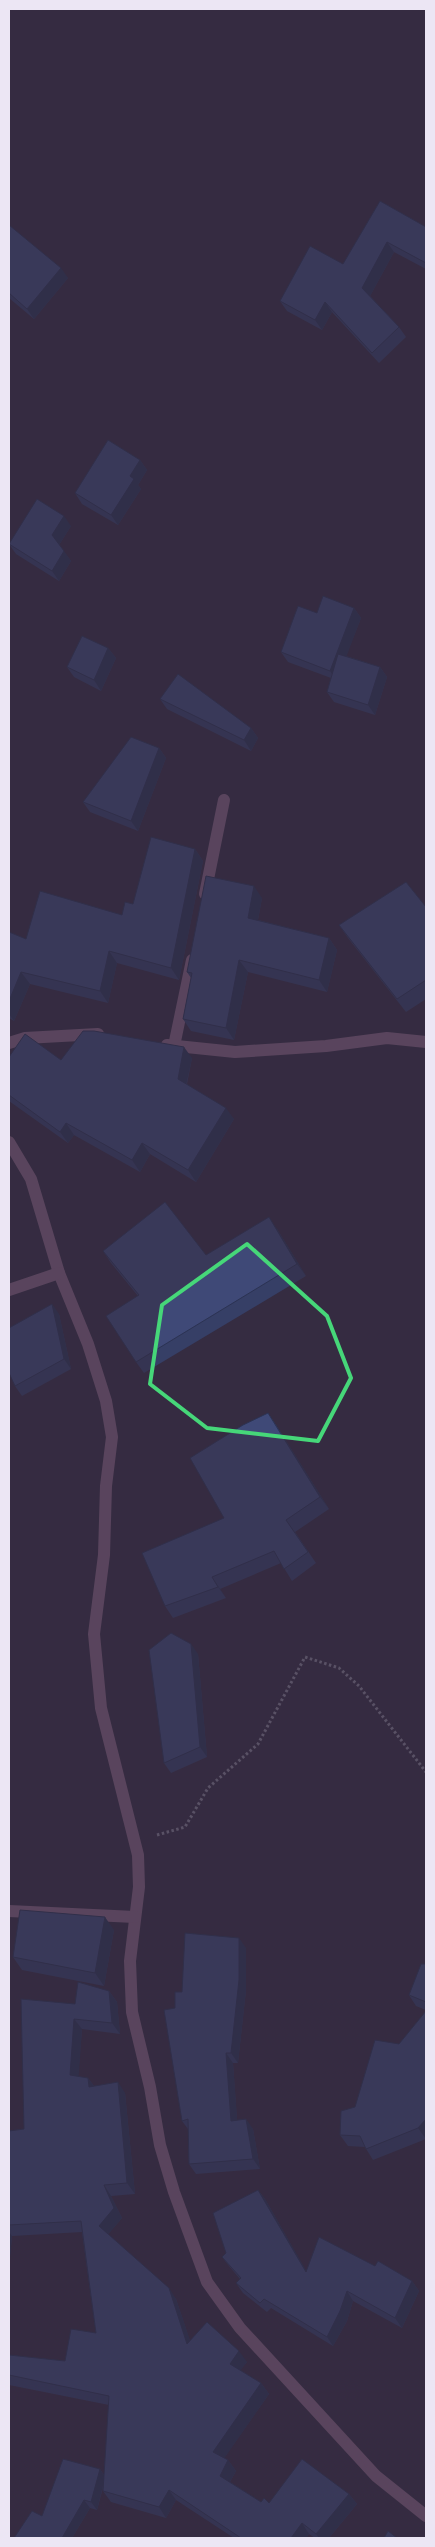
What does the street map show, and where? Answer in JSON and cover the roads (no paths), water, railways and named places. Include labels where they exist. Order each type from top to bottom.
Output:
[{"type":"street","points":[[203,904],[224,800]]},
{"type":"street","points":[[174,1046],[194,951]]},
{"type":"street","points":[[9,1043],[25,1038],[59,1035],[111,1036]]},
{"type":"street","points":[[156,1043],[235,1052],[326,1046],[387,1038],[426,1042]]},
{"type":"street","points":[[9,1142],[31,1179],[59,1273],[88,1344],[106,1401],[112,1437],[106,1486],[104,1555],[94,1634],[101,1708],[138,1855],[139,1887],[130,1961],[132,2012],[150,2087],[160,2145],[207,2282],[240,2328],[376,2476],[426,2516]]},
{"type":"street","points":[[9,1290],[59,1273]]},
{"type":"street","points":[[9,1910],[135,1917]]}]
